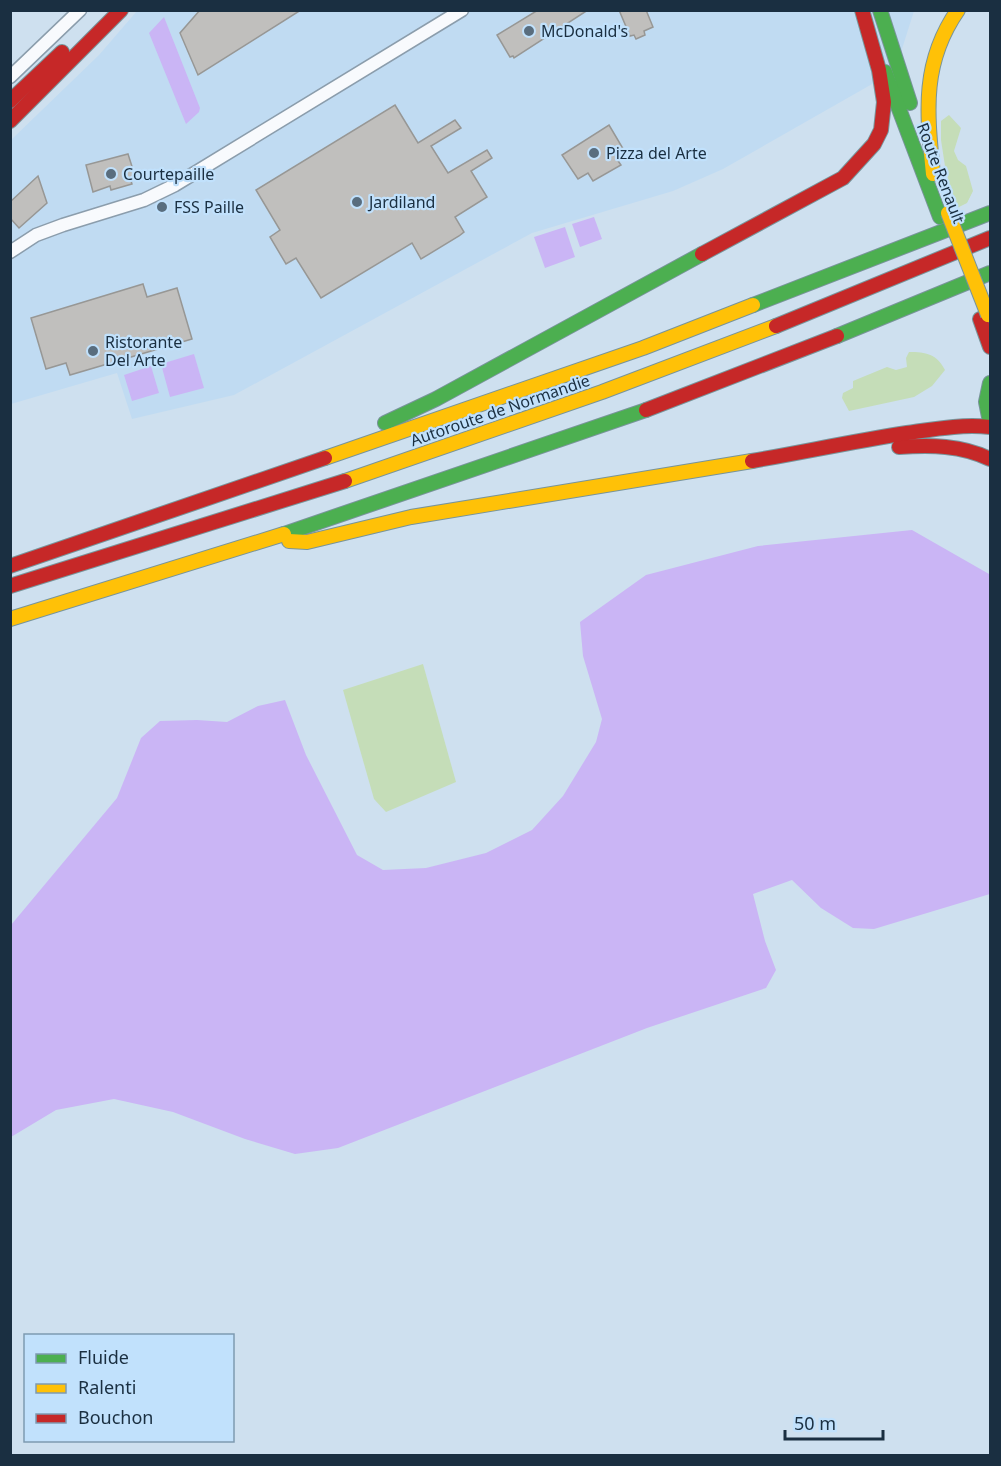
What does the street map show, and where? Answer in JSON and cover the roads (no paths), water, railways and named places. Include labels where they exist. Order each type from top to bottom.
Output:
[{"type":"main road","points":[[10,101],[105,10]]},
{"type":"main road","points":[[10,121],[121,10]]},
{"type":"main road","points":[[238,486],[280,465],[369,430],[436,399],[843,178],[862,160],[880,131],[884,105],[862,10]]},
{"type":"main road","name":"Route Renault","points":[[862,10],[986,319],[990,347]]},
{"type":"main road","name":"Route Renault","points":[[880,10],[944,215]]},
{"type":"main road","points":[[933,174],[927,115],[928,88],[940,42],[948,22],[958,10]]},
{"type":"main road","points":[[10,566],[643,348],[990,213]]},
{"type":"main road","name":"Autoroute de Normandie","points":[[10,586],[168,539],[592,395],[816,310],[990,238]]},
{"type":"main road","points":[[10,619],[266,540],[614,422],[826,340],[990,273]]},
{"type":"main road","points":[[990,383],[986,403],[990,422]]},
{"type":"main road","points":[[266,540],[307,542],[411,517],[788,455],[880,437],[953,426],[972,425],[990,428]]},
{"type":"main road","points":[[788,455],[930,445],[979,452],[990,459]]},
{"type":"street","points":[[10,77],[80,10]]},
{"type":"street","points":[[10,252],[36,236],[63,225],[144,200],[175,185],[462,10]]},
{"type":"place","name":"McDonald's","points":[[529,31]]},
{"type":"place","name":"Pizza del Arte","points":[[594,153]]},
{"type":"place","name":"Courtepaille","points":[[111,174]]},
{"type":"place","name":"Jardiland","points":[[357,202]]},
{"type":"place","name":"FSS Paille","points":[[162,207]]},
{"type":"place","name":"Ristorante Del Arte","points":[[93,351]]}]
